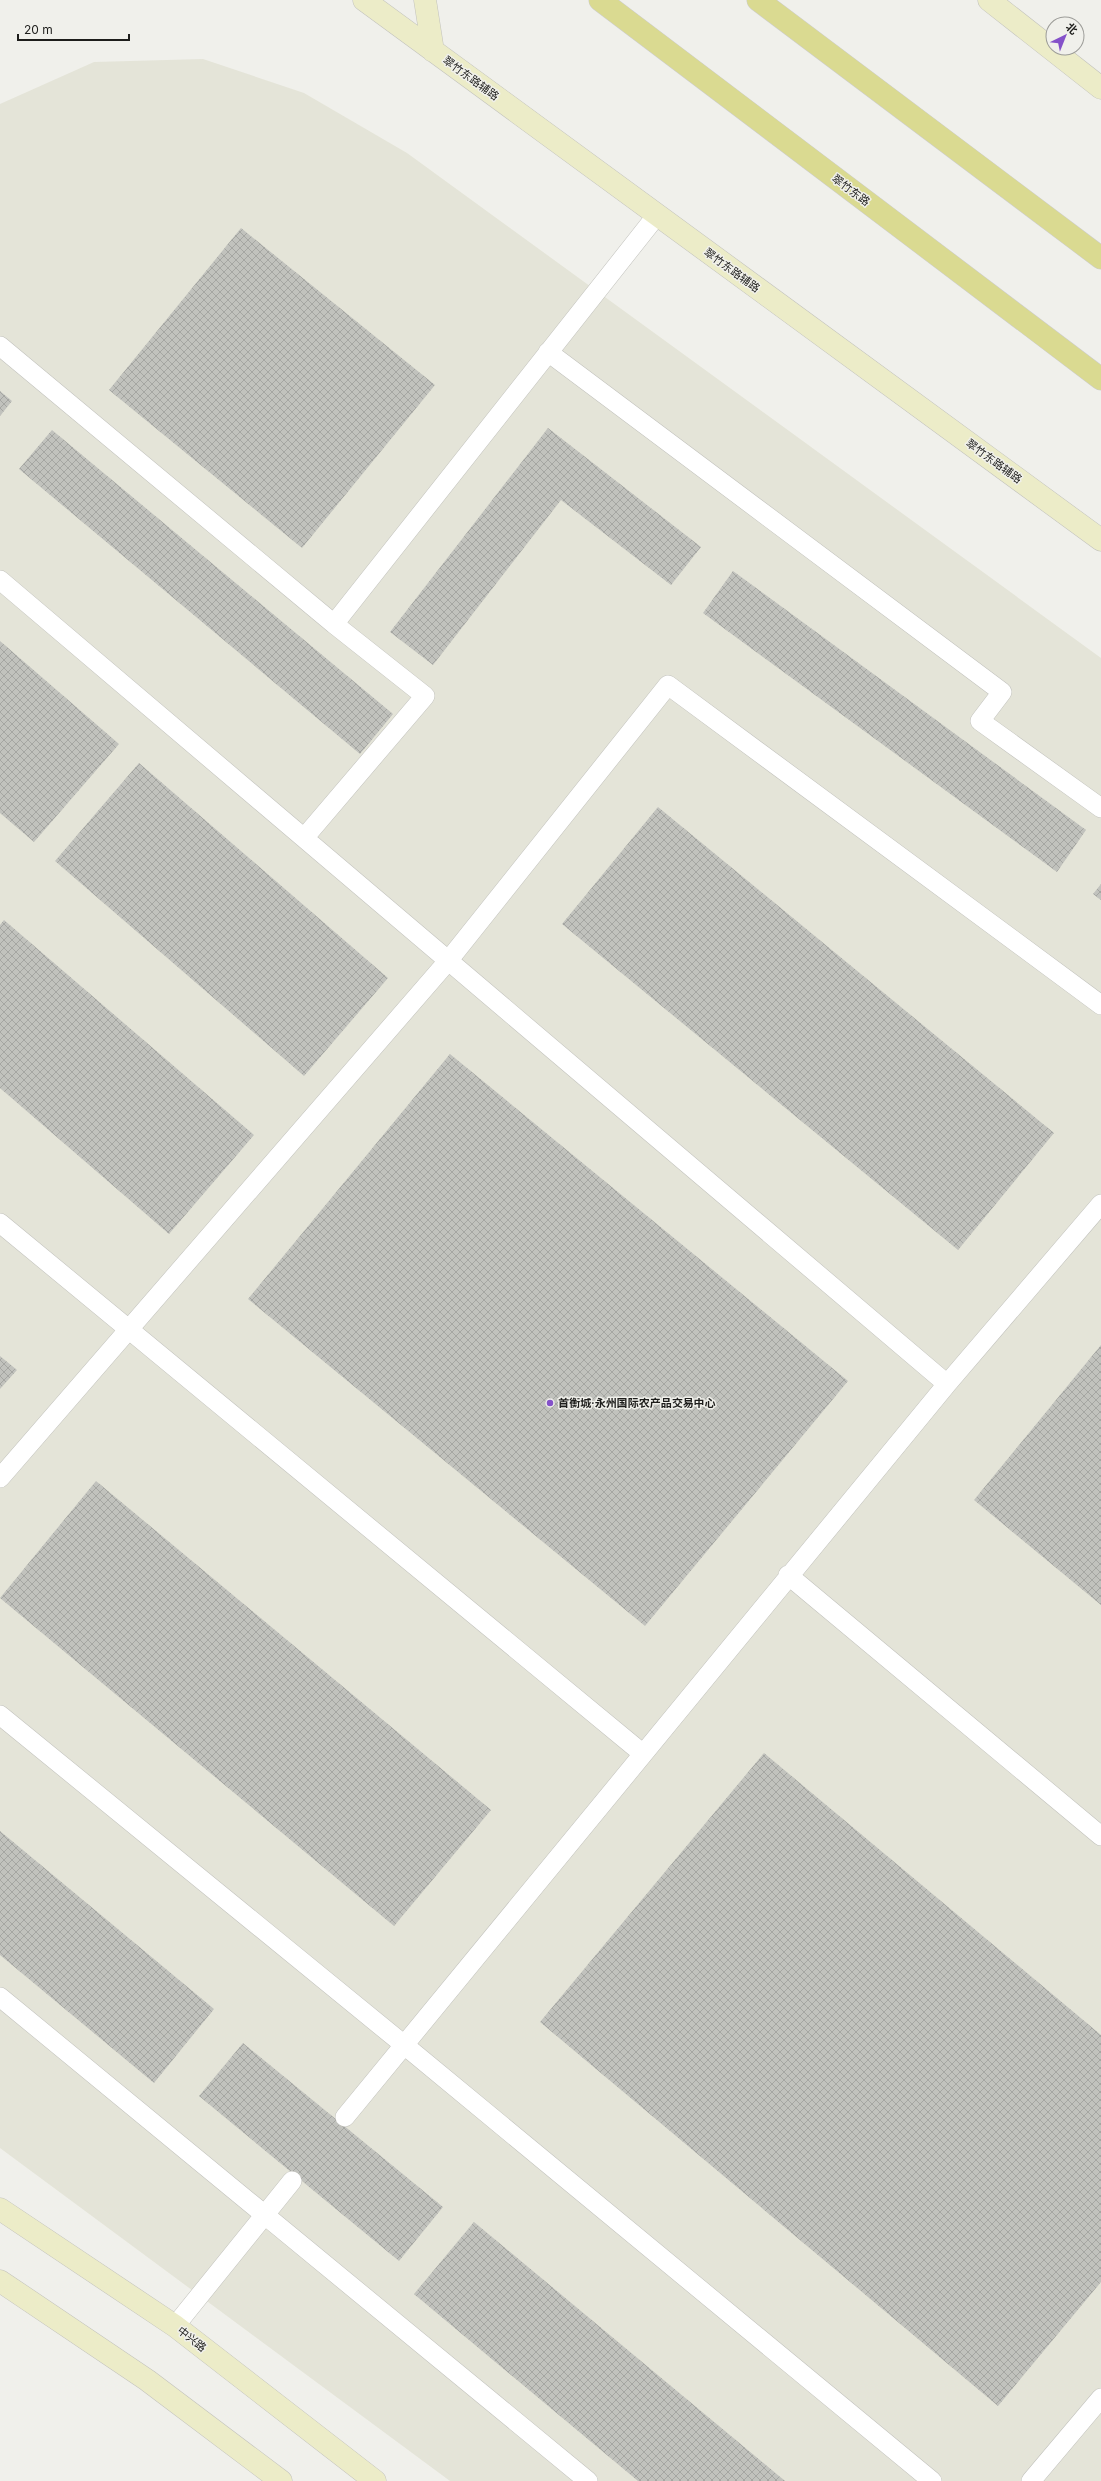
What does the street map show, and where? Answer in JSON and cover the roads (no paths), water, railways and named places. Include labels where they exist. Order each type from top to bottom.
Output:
[{"type":"main road","name":"翠竹东路辅路","points":[[364,0],[1101,540]]},
{"type":"main road","points":[[425,0],[434,51]]},
{"type":"main road","name":"翠竹东路","points":[[600,0],[1101,379]]},
{"type":"main road","points":[[758,0],[1101,258]]},
{"type":"main road","points":[[989,0],[1101,88]]},
{"type":"main road","name":"中兴路","points":[[0,2209],[175,2326],[375,2481]]},
{"type":"main road","points":[[0,2281],[147,2380],[281,2481]]},
{"type":"lane","points":[[334,624],[657,215]]},
{"type":"lane","points":[[0,346],[334,624],[425,696],[304,838]]},
{"type":"lane","points":[[548,352],[1002,692],[980,721],[1101,808]]},
{"type":"lane","points":[[0,580],[947,1384]]},
{"type":"lane","points":[[0,1478],[448,961],[668,685],[1101,1006]]},
{"type":"lane","points":[[345,2116],[788,1575],[947,1384],[1101,1204]]},
{"type":"lane","points":[[0,1223],[642,1753]]},
{"type":"lane","points":[[788,1575],[1101,1836]]},
{"type":"lane","points":[[0,1715],[403,2044],[932,2481]]},
{"type":"lane","points":[[0,1997],[588,2481]]},
{"type":"lane","points":[[175,2326],[292,2181]]},
{"type":"lane","points":[[1031,2481],[1101,2398]]},
{"type":"place","name":"首衡城·永州国际农产品交易中心","points":[[550,1403]]}]
